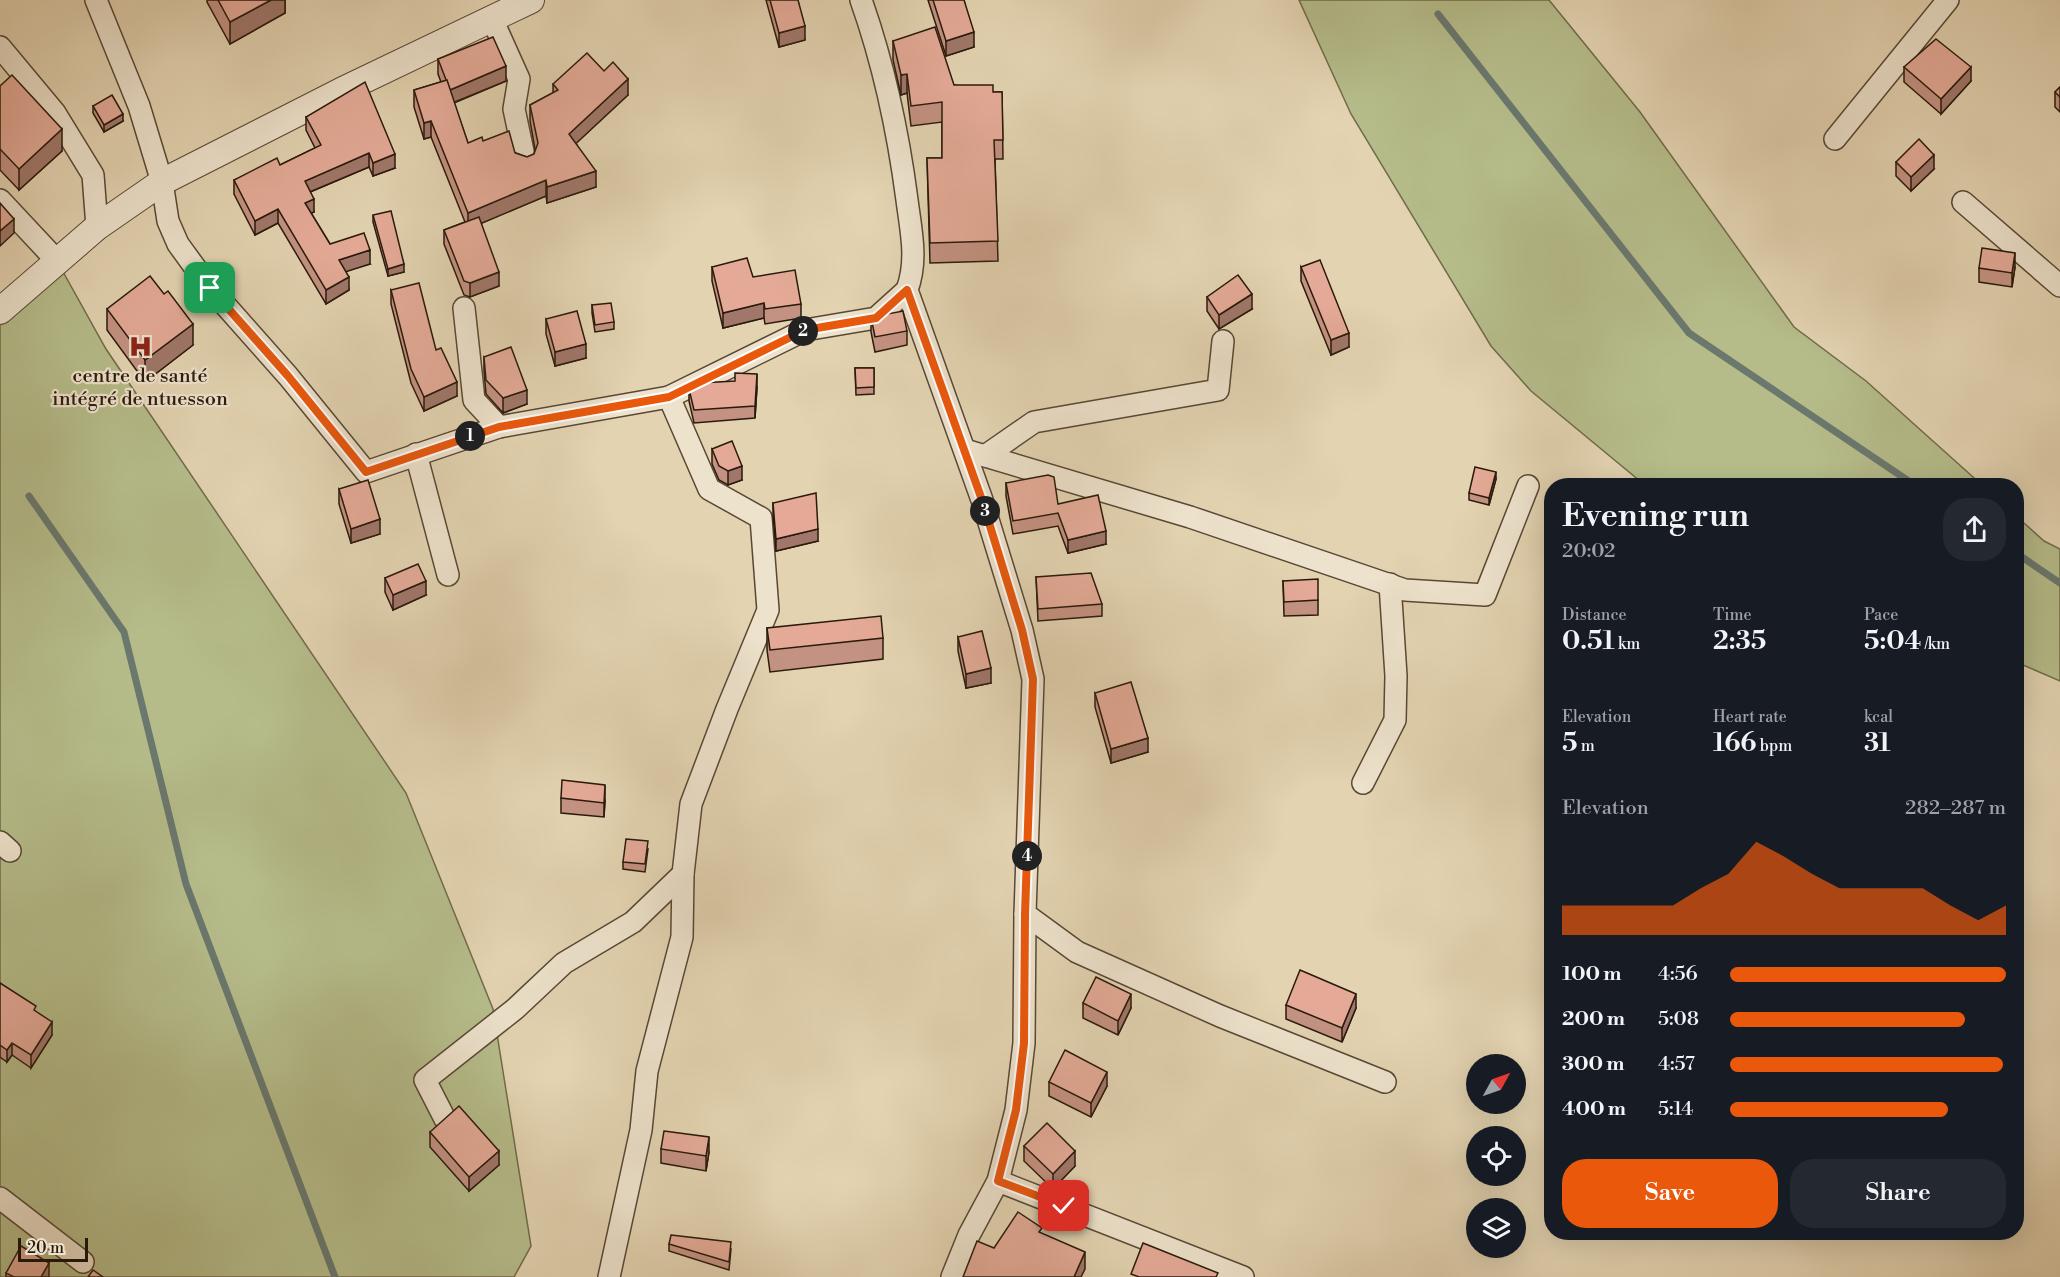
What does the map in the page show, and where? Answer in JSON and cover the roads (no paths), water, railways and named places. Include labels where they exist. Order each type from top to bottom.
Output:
[{"type":"street","points":[[96,0],[139,106],[162,182],[168,221],[178,244],[210,288],[288,376],[366,472],[499,427],[669,397],[805,330],[876,318],[907,290],[913,275],[914,253],[901,150],[892,105],[861,0]]},
{"type":"street","points":[[0,311],[97,227],[162,182],[330,96],[531,0]]},
{"type":"street","points":[[1835,139],[1948,0]]},
{"type":"street","points":[[492,19],[519,79],[514,109],[525,161]]},
{"type":"street","points":[[0,47],[56,112],[93,175],[97,227]]},
{"type":"street","points":[[0,200],[57,261]]},
{"type":"street","points":[[1963,202],[2060,286]]},
{"type":"street","points":[[907,290],[975,453],[1033,679],[1025,914],[1024,1043],[1016,1110],[998,1181],[969,1234],[952,1277]]},
{"type":"street","points":[[464,309],[474,400],[499,427]]},
{"type":"street","points":[[975,453],[1034,422],[1218,390],[1223,341]]},
{"type":"street","points":[[609,1277],[641,1130],[647,1071],[682,937],[683,874],[691,804],[768,610],[760,518],[709,489],[669,397]]},
{"type":"street","points":[[975,453],[1190,517],[1405,590],[1485,595],[1528,486]]},
{"type":"street","points":[[416,454],[448,575]]},
{"type":"street","points":[[1363,783],[1395,720],[1396,676],[1389,584]]},
{"type":"street","points":[[445,1119],[425,1080],[515,1009],[564,963],[633,922],[683,874]]},
{"type":"street","points":[[1025,914],[1077,952],[1220,1016],[1385,1082]]},
{"type":"street","points":[[998,1181],[1243,1277]]},
{"type":"street","points":[[0,1198],[83,1262]]},
{"type":"waterway","points":[[1438,14],[1689,333],[1904,478]]},
{"type":"waterway","points":[[29,496],[124,632],[186,884],[335,1277]]},
{"type":"waterway","points":[[2024,558],[2060,583]]},
{"type":"place","name":"centre de santé intégré de ntuesson","points":[[140,347]]}]
